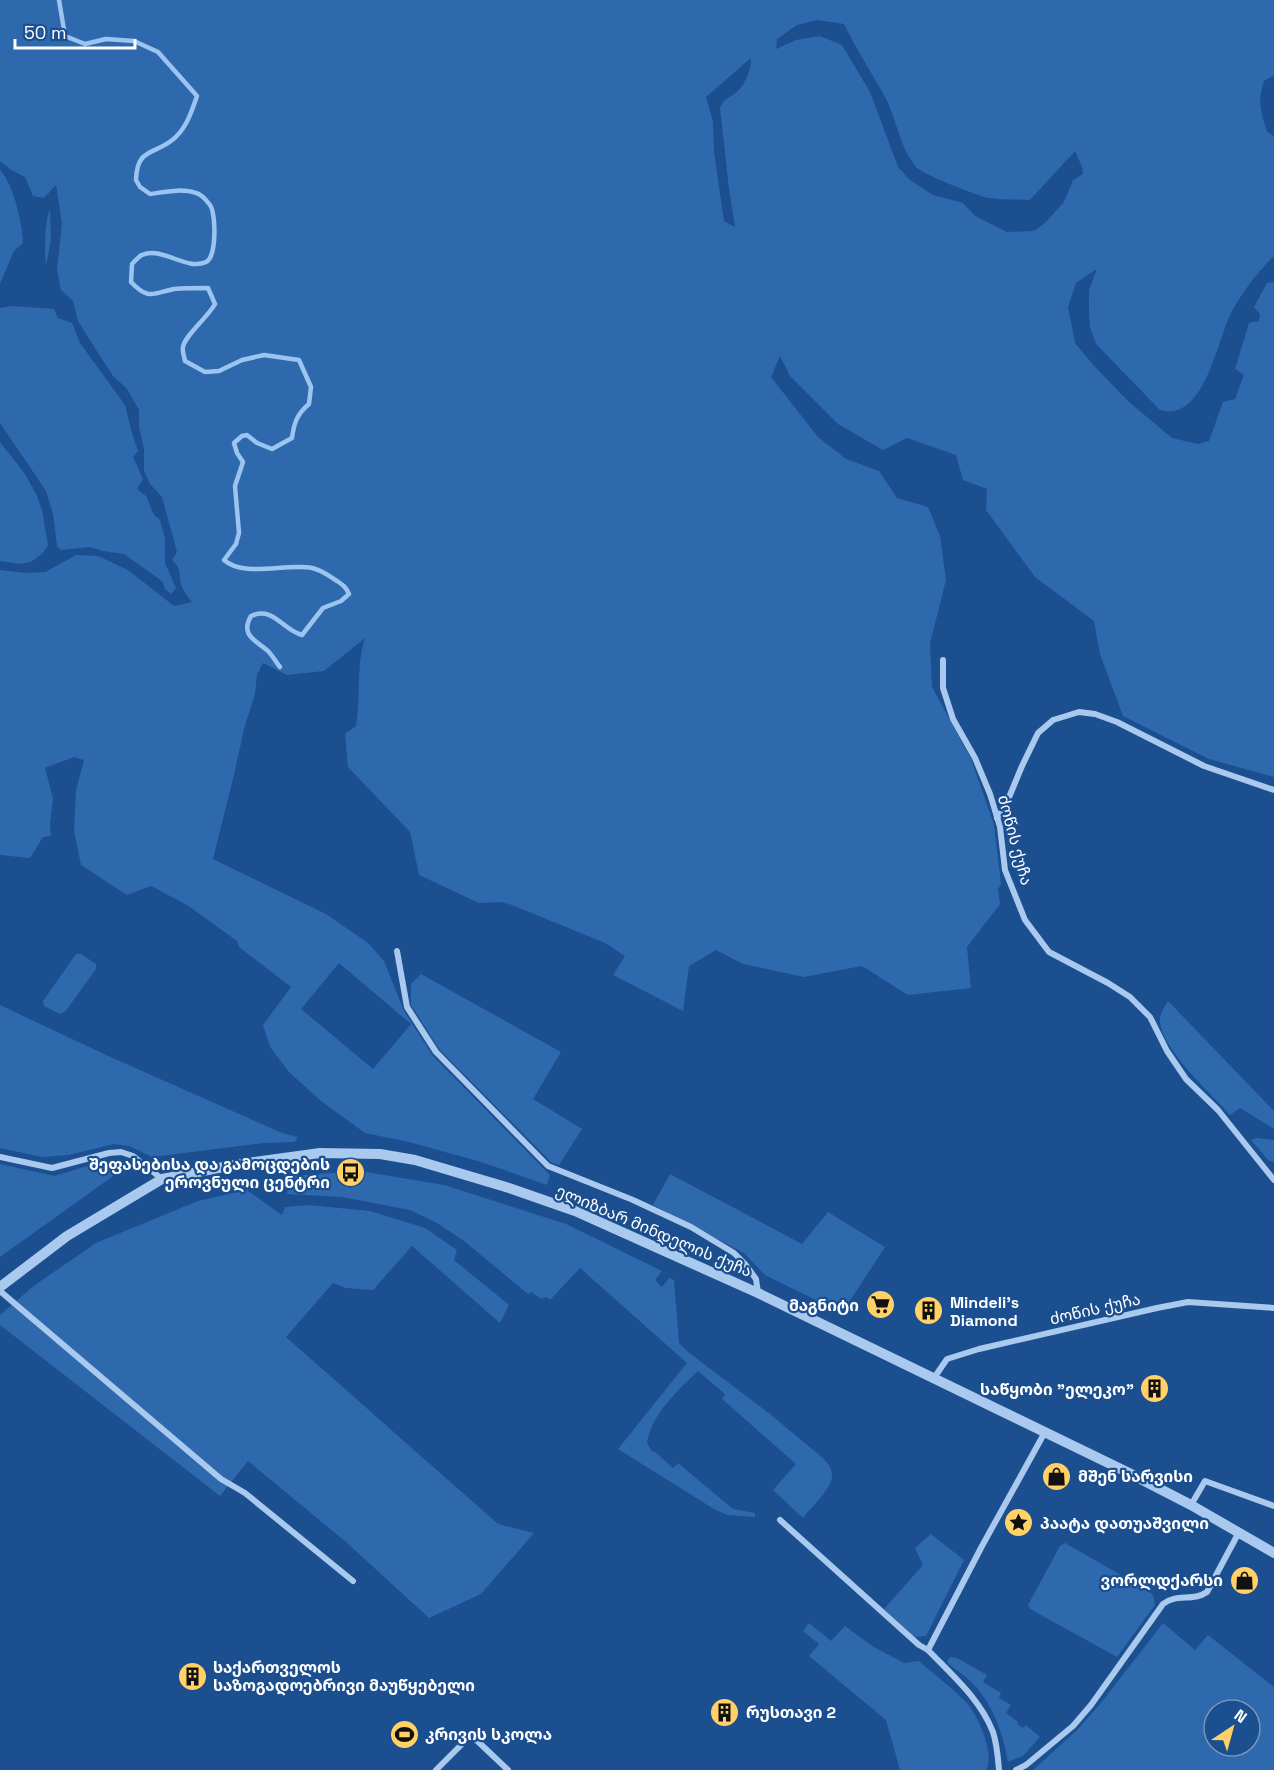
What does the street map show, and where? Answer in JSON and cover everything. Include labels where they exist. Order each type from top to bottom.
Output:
[{"type":"street","name":"ძოწის ქუჩა","points":[[943,660],[943,688],[952,719],[975,758],[997,818],[1005,870],[1025,920],[1049,952],[1130,997],[1150,1017],[1167,1051],[1186,1079],[1218,1110],[1274,1180]]},
{"type":"street","points":[[997,818],[1005,807],[1038,732],[1053,720],[1079,712],[1095,714],[1117,722],[1204,766],[1274,790]]},
{"type":"street","points":[[396,951],[407,1007],[436,1052],[548,1167],[633,1200],[691,1227],[734,1253],[756,1279],[758,1293]]},
{"type":"street","points":[[0,1157],[52,1168],[121,1152],[133,1156],[162,1179]]},
{"type":"street","name":"ელიზბარ მინდელის ქუჩა","points":[[0,1289],[67,1236],[162,1179],[239,1164],[320,1153],[380,1154],[415,1160],[574,1211],[758,1293],[1191,1505],[1274,1553]]},
{"type":"street","points":[[0,1289],[221,1479],[245,1493],[353,1581]]},
{"type":"street","name":"ძოწის ქუჩა","points":[[934,1378],[947,1359],[1157,1308],[1188,1302],[1274,1308]]},
{"type":"street","points":[[928,1650],[1045,1432]]},
{"type":"street","points":[[1191,1505],[1205,1481],[1274,1506]]},
{"type":"street","points":[[780,1520],[919,1645],[928,1650],[973,1698],[993,1734],[999,1770]]},
{"type":"street","points":[[1016,1770],[1026,1765],[1073,1726],[1091,1705],[1163,1604],[1169,1599],[1200,1597],[1207,1592],[1238,1534]]},
{"type":"street","points":[[436,1770],[471,1735],[508,1770]]},
{"type":"shaded area","points":[[0,0],[1274,0],[1274,75],[1264,81],[1260,101],[1267,132],[1274,136],[1274,256],[1251,282],[1232,311],[1199,392],[1188,404],[1175,411],[1160,410],[1096,344],[1090,327],[1089,290],[1097,269],[1076,283],[1068,307],[1075,343],[1096,368],[1129,402],[1172,438],[1198,444],[1209,441],[1223,402],[1235,399],[1244,375],[1235,369],[1249,323],[1259,321],[1260,314],[1254,307],[1267,283],[1274,282],[1274,777],[1209,759],[1123,716],[1100,654],[1094,621],[1035,577],[986,510],[987,489],[963,480],[956,455],[907,438],[883,450],[838,424],[790,376],[780,356],[771,377],[818,437],[846,459],[879,471],[897,498],[928,507],[940,536],[946,580],[930,643],[932,687],[971,759],[994,825],[1001,884],[998,889],[1000,904],[967,947],[971,988],[908,995],[862,966],[804,977],[743,964],[716,950],[689,966],[683,1011],[613,975],[625,956],[605,943],[512,905],[502,902],[479,903],[419,875],[410,832],[348,767],[345,734],[356,726],[360,659],[365,638],[324,671],[287,675],[263,663],[257,675],[255,694],[245,725],[213,859],[326,914],[368,943],[384,961],[404,1011],[433,1056],[550,1175],[547,1185],[481,1162],[409,1142],[365,1133],[321,1101],[289,1072],[270,1047],[263,1025],[291,987],[239,947],[237,941],[187,905],[151,886],[127,895],[81,865],[74,831],[76,790],[84,760],[74,757],[45,768],[53,798],[51,836],[43,837],[30,858],[0,855],[0,570],[26,573],[45,572],[76,555],[98,556],[128,570],[174,606],[192,602],[181,585],[178,567],[172,560],[177,552],[162,497],[150,484],[144,471],[139,410],[127,389],[113,376],[78,321],[73,301],[61,290],[57,270],[62,223],[56,185],[44,198],[33,196],[25,177],[0,161]],"holes":[[[817,20],[844,24],[887,101],[907,153],[921,171],[984,197],[1030,200],[1075,151],[1083,174],[1073,180],[1064,202],[1046,222],[1034,231],[1007,232],[975,216],[963,203],[933,195],[910,180],[898,167],[870,92],[842,45],[820,36],[796,40],[776,49],[777,39],[797,25]],[[751,58],[749,71],[743,84],[738,91],[723,102],[720,108],[735,227],[724,221],[714,152],[713,122],[706,97]],[[339,963],[411,1024],[373,1069],[301,1009]]]},
{"type":"shaded area","points":[[0,170],[16,204],[23,243],[14,251],[0,284]]},
{"type":"shaded area","points":[[50,209],[51,240],[46,266],[45,237]]},
{"type":"shaded area","points":[[12,306],[54,309],[58,318],[72,323],[80,343],[125,405],[138,451],[133,457],[143,479],[137,489],[146,496],[154,515],[160,520],[165,538],[165,563],[176,588],[171,594],[165,589],[162,581],[124,554],[90,547],[61,550],[57,546],[53,514],[46,491],[0,423],[0,308]]},
{"type":"shaded area","points":[[0,442],[25,474],[42,510],[48,545],[43,553],[31,562],[19,564],[0,561]]},
{"type":"shaded area","points":[[76,954],[81,954],[96,964],[96,969],[65,1012],[60,1014],[44,1006],[43,1001]]},
{"type":"shaded area","points":[[421,974],[561,1052],[533,1099],[582,1129],[559,1165],[552,1163],[439,1049],[411,1005],[411,984]]},
{"type":"shaded area","points":[[1168,1001],[1274,1111],[1274,1129],[1240,1108],[1230,1115],[1188,1070],[1162,1030],[1160,1018]]},
{"type":"shaded area","points":[[0,1005],[282,1133],[298,1137],[295,1142],[264,1143],[152,1157],[129,1146],[114,1144],[69,1155],[42,1157],[0,1148]]},
{"type":"shaded area","points":[[1257,1138],[1274,1140],[1274,1162],[1269,1161],[1251,1140]]},
{"type":"shaded area","points":[[119,1159],[130,1164],[0,1257],[0,1164],[54,1176],[104,1161]]},
{"type":"shaded area","points":[[360,1171],[444,1185],[566,1224],[662,1271],[655,1280],[662,1287],[669,1278],[674,1280],[679,1343],[824,1459],[832,1474],[831,1482],[824,1493],[803,1518],[773,1490],[796,1464],[722,1399],[725,1394],[698,1371],[660,1413],[647,1443],[652,1452],[654,1451],[673,1468],[678,1463],[733,1509],[755,1513],[755,1517],[727,1515],[714,1509],[618,1449],[687,1363],[580,1268],[550,1300],[546,1297],[542,1299],[531,1292],[528,1294],[464,1241],[437,1223],[410,1210],[342,1197],[287,1194],[290,1176]]},
{"type":"shaded area","points":[[670,1174],[802,1244],[828,1212],[885,1247],[842,1313],[765,1275],[744,1253],[653,1205]]},
{"type":"shaded area","points":[[247,1190],[282,1215],[285,1207],[308,1205],[370,1211],[425,1228],[457,1250],[454,1260],[509,1305],[500,1323],[412,1246],[373,1290],[346,1288],[333,1283],[286,1337],[498,1524],[534,1533],[481,1594],[429,1618],[346,1542],[248,1461],[220,1496],[0,1325],[0,1315],[35,1285],[96,1243],[198,1201]]},
{"type":"shaded area","points":[[931,1534],[964,1560],[926,1636],[915,1637],[884,1609],[923,1565],[915,1548]]},
{"type":"shaded area","points":[[1065,1543],[1153,1595],[1155,1605],[1117,1657],[1030,1609],[1028,1605],[1060,1546]]},
{"type":"shaded area","points":[[809,1623],[831,1641],[845,1626],[872,1646],[904,1663],[919,1661],[960,1696],[975,1715],[984,1734],[989,1754],[986,1770],[900,1770],[886,1720],[809,1656],[819,1644],[803,1631]]},
{"type":"shaded area","points":[[1163,1623],[1195,1650],[1208,1635],[1274,1687],[1274,1770],[1033,1770],[1077,1730]]},
{"type":"shaded area","points":[[950,1657],[957,1658],[987,1675],[983,1682],[1001,1693],[999,1698],[1011,1705],[1006,1713],[1018,1722],[1017,1724],[1023,1728],[1026,1725],[1040,1737],[1023,1756],[1008,1762],[1000,1729],[985,1698],[970,1681],[947,1662]]},
{"type":"waterway","points":[[59,0],[65,36],[85,44],[106,39],[134,41],[158,52],[197,96],[181,132],[143,158],[139,163],[136,180],[140,187],[150,194],[185,191],[204,198],[210,205],[213,217],[214,244],[210,258],[198,264],[158,254],[142,255],[132,264],[131,282],[147,294],[174,289],[208,288],[215,304],[185,342],[183,347],[185,361],[205,372],[219,371],[242,360],[264,355],[299,360],[311,387],[309,404],[297,419],[292,438],[272,449],[257,443],[247,435],[234,443],[243,462],[235,486],[239,533],[236,544],[224,560],[243,568],[302,567],[316,569],[341,584],[349,594],[341,601],[323,608],[302,635],[289,629],[272,616],[266,614],[251,616],[247,628],[248,633],[268,651],[280,667]]},
{"type":"place","name":"შეფასებისა და გამოცდების ეროვნული ცენტრი","points":[[351,1173]]},
{"type":"place","name":"მაგნიტი","points":[[880,1305]]},
{"type":"place","name":"Mindeli's Diamond","points":[[929,1311]]},
{"type":"place","name":"საწყობი \"ელეკო\"","points":[[1155,1389]]},
{"type":"place","name":"მშენ სარვისი","points":[[1057,1476]]},
{"type":"place","name":"პაატა დათუაშვილი","points":[[1019,1523]]},
{"type":"place","name":"ვორლდქარსი","points":[[1244,1580]]},
{"type":"place","name":"საქართველოს საზოგადოებრივი მაუწყებელი","points":[[192,1676]]},
{"type":"place","name":"რუსთავი 2","points":[[725,1712]]},
{"type":"place","name":"კრივის სკოლა","points":[[404,1734]]}]
